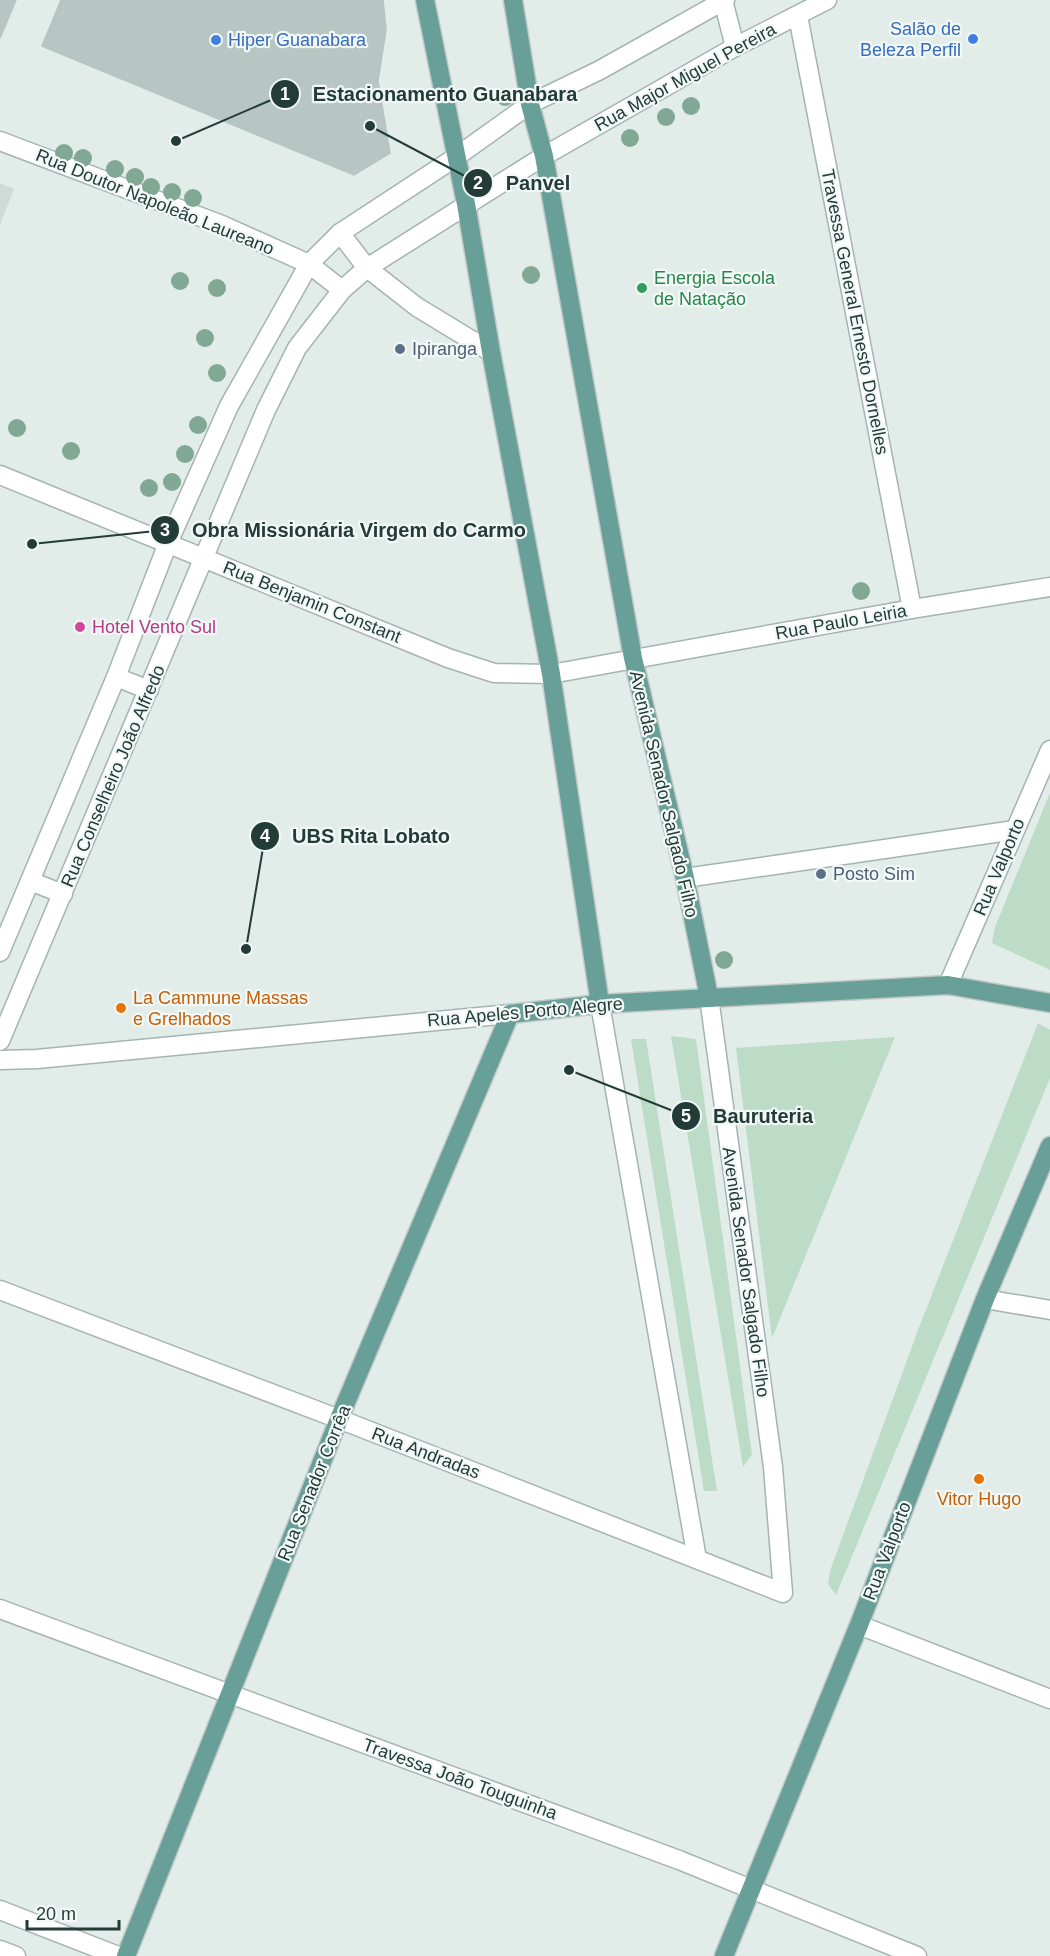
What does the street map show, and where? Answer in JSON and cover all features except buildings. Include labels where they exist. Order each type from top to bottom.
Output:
[{"type":"main road","points":[[425,0],[466,204],[551,674],[600,1004]]},
{"type":"main road","name":"Avenida Senador Salgado Filho","points":[[513,0],[530,104],[544,156],[633,658],[685,878],[709,997]]},
{"type":"main road","name":"Rua Apeles Porto Alegre","points":[[510,1014],[600,1004],[948,985],[1050,1003]]},
{"type":"main road","name":"Rua Senador Corrêa","points":[[126,1956],[339,1419],[510,1014]]},
{"type":"main road","name":"Rua Valporto","points":[[724,1956],[859,1624],[985,1299],[1050,1146]]},
{"type":"street","points":[[309,264],[340,234],[456,157],[530,104],[600,70],[723,0],[735,47]]},
{"type":"street","name":"Rua Major Miguel Pereira","points":[[544,156],[735,47],[827,0]]},
{"type":"street","name":"Travessa General Ernesto Dornelles","points":[[798,16],[912,609]]},
{"type":"street","name":"Rua Doutor Napoleão Laureano","points":[[0,141],[222,225],[309,264],[342,290]]},
{"type":"street","points":[[342,290],[367,268],[544,156]]},
{"type":"street","points":[[340,234],[367,268],[417,307],[491,352]]},
{"type":"street","name":"Rua Conselheiro João Alfredo","points":[[0,952],[116,677],[168,543],[229,406],[309,264]]},
{"type":"street","name":"Rua Conselheiro João Alfredo","points":[[0,1041],[266,410],[297,348],[342,290]]},
{"type":"street","name":"Rua Benjamin Constant","points":[[0,476],[448,658],[494,673],[551,674],[633,658]]},
{"type":"street","name":"Rua Paulo Leiria","points":[[633,658],[1050,587]]},
{"type":"street","points":[[116,677],[149,690]]},
{"type":"street","name":"Rua Valporto","points":[[948,985],[1050,750]]},
{"type":"street","points":[[685,878],[1015,830]]},
{"type":"street","points":[[30,881],[63,894]]},
{"type":"street","name":"Avenida Senador Salgado Filho","points":[[709,997],[773,1467],[783,1593]]},
{"type":"street","points":[[600,1004],[697,1559]]},
{"type":"street","name":"Rua Apeles Porto Alegre","points":[[0,1060],[37,1059],[510,1014]]},
{"type":"street","name":"Rua Andradas","points":[[0,1290],[339,1419],[783,1593]]},
{"type":"street","points":[[985,1299],[1050,1310]]},
{"type":"street","name":"Travessa João Touguinha","points":[[0,1609],[668,1856],[917,1956]]},
{"type":"street","points":[[859,1624],[1050,1699]]},
{"type":"street","points":[[0,1910],[118,1956]]},
{"type":"street","points":[[0,1950],[16,1956]]},
{"type":"shaded area","points":[[0,183],[14,189],[0,225]]},
{"type":"green space","points":[[1050,793],[1050,970],[992,943],[995,927]]},
{"type":"green space","points":[[1038,1023],[1050,1030],[1050,1078],[836,1595],[828,1584],[830,1571],[918,1330]]},
{"type":"green space","points":[[671,1036],[696,1039],[752,1455],[743,1467]]},
{"type":"green space","points":[[895,1037],[772,1338],[736,1048]]},
{"type":"green space","points":[[631,1039],[646,1039],[717,1491],[704,1491]]},
{"type":"place","name":"Salão de Beleza Perfil","points":[[973,39]]},
{"type":"place","name":"Hiper Guanabara","points":[[216,40]]},
{"type":"place","name":"Panvel","points":[[370,126]]},
{"type":"place","name":"Estacionamento Guanabara","points":[[176,141]]},
{"type":"place","name":"Energia Escola de Natação","points":[[642,288]]},
{"type":"place","name":"Ipiranga","points":[[400,349]]},
{"type":"place","name":"Obra Missionária Virgem do Carmo","points":[[32,544]]},
{"type":"place","name":"Hotel Vento Sul","points":[[80,627]]},
{"type":"place","name":"Posto Sim","points":[[821,874]]},
{"type":"place","name":"UBS Rita Lobato","points":[[246,949]]},
{"type":"place","name":"La Cammune Massas e Grelhados","points":[[121,1008]]},
{"type":"place","name":"Bauruteria","points":[[569,1070]]},
{"type":"place","name":"Vitor Hugo","points":[[979,1479]]}]
